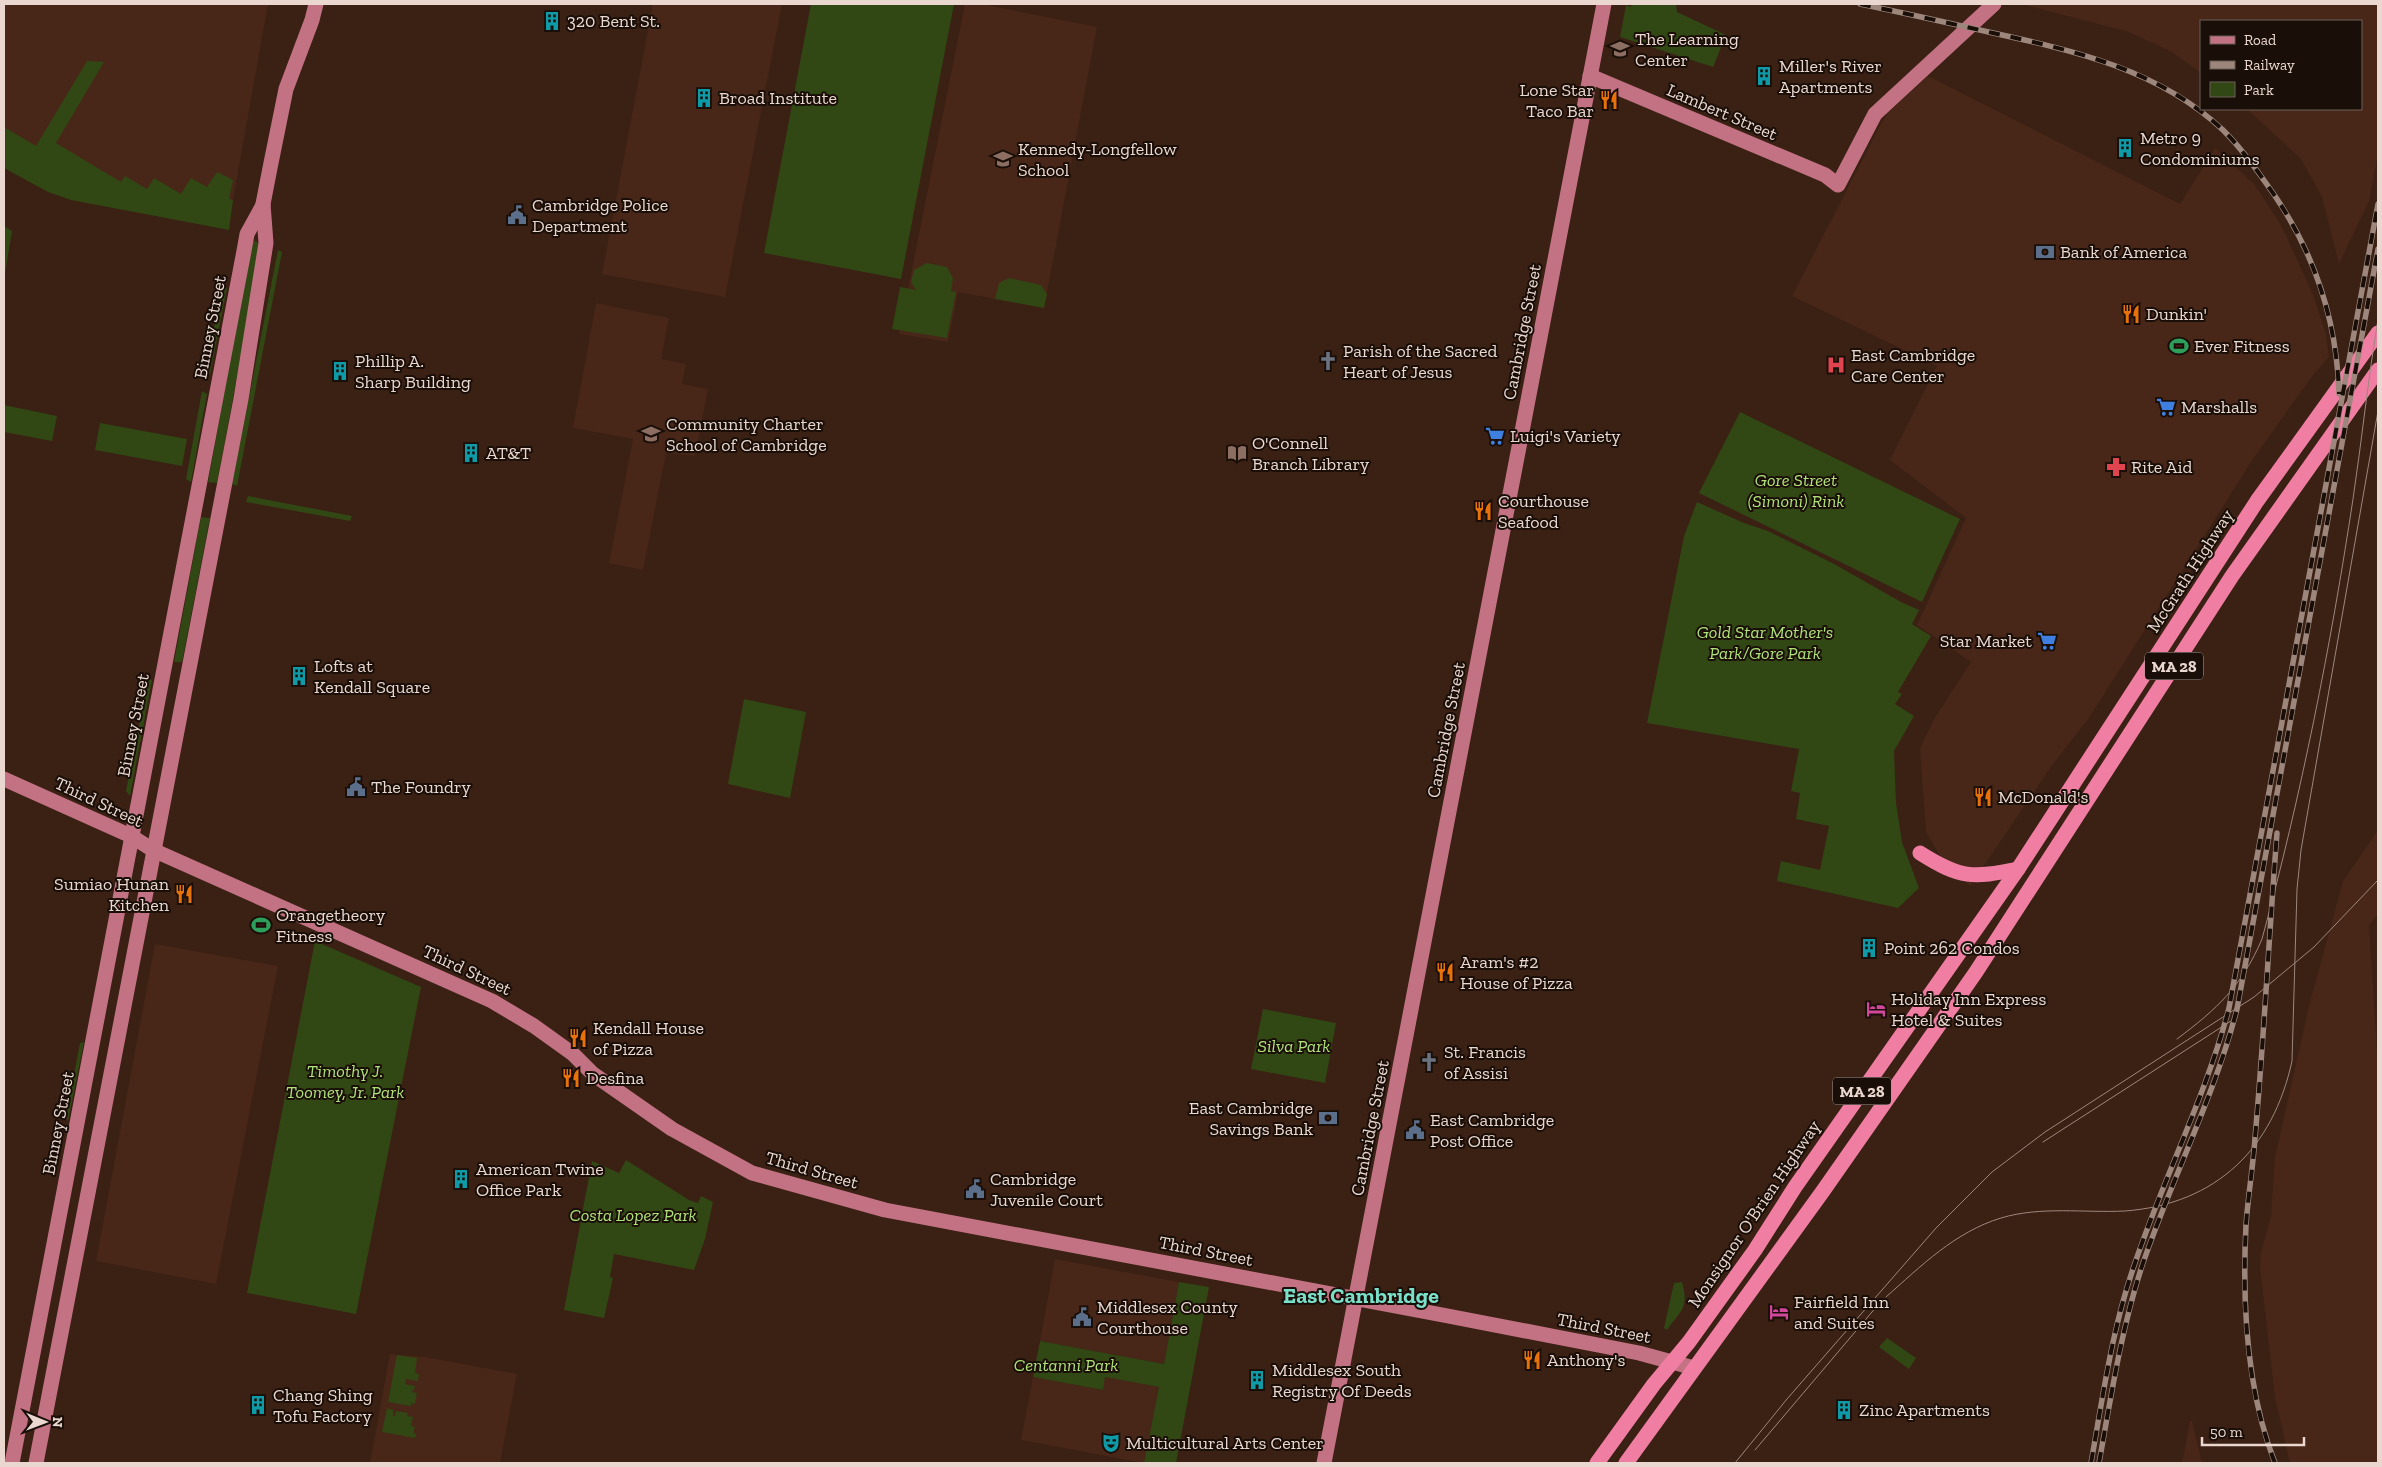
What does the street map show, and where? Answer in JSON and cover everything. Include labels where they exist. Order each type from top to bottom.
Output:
[{"type":"highway","name":"McGrath Highway","points":[[1973,934],[2018,869],[2281,467],[2378,333]]},
{"type":"highway","name":"MA 28","points":[[1626,1463],[1823,1190],[1992,948],[2218,597],[2295,485],[2378,370]]},
{"type":"highway","points":[[1920,853],[1944,867],[1965,875],[1983,875],[2018,869]]},
{"type":"highway","name":"Monsignor O'Brien Highway","points":[[1597,1463],[1755,1250],[1795,1187],[1973,934]]},
{"type":"main road","name":"Binney Street","points":[[36,1463],[241,399],[266,243],[263,204],[286,89],[312,20],[316,4]]},
{"type":"main road","name":"Cambridge Street","points":[[1324,1463],[1604,4]]},
{"type":"main road","name":"Lambert Street","points":[[1590,76],[1826,175],[1838,186],[1875,114],[1994,4]]},
{"type":"main road","name":"Binney Street","points":[[12,1463],[247,234],[263,204]]},
{"type":"main road","name":"Third Street","points":[[4,779],[131,836],[153,850],[448,981],[514,1013],[573,1054],[593,1074],[672,1129],[752,1173],[885,1210],[1639,1353],[1694,1368]]},
{"type":"shaded area","points":[[4,4],[268,4],[232,205],[82,178],[4,133]]},
{"type":"shaded area","name":"Broad Institute","points":[[653,4],[782,4],[725,297],[602,274]]},
{"type":"shaded area","name":"Kennedy-Longfellow School","points":[[965,4],[981,4],[1097,27],[1044,308],[958,292],[948,342],[899,334]]},
{"type":"shaded area","points":[[2021,4],[2378,4],[2378,153],[2369,201],[2339,264],[2322,197],[2301,159],[2248,110],[2362,110],[2362,20],[2200,20],[2200,72],[2172,52],[2129,32]]},
{"type":"shaded area","points":[[1928,76],[2180,204],[2215,148],[2254,184],[2281,225],[2312,292],[2326,334],[2329,357],[2313,375],[2253,459],[2089,718],[2053,764],[1970,886],[1939,854],[1926,832],[1920,748],[1936,716],[1971,662],[1917,625],[1966,518],[1890,460],[1937,366],[1792,296],[1882,122],[1888,113]]},
{"type":"shaded area","name":"Community Charter School of Cambridge","points":[[596,303],[669,318],[661,359],[686,364],[682,384],[708,389],[695,456],[666,453],[643,570],[609,563],[633,439],[573,428]]},
{"type":"shaded area","points":[[2378,830],[2378,914],[2369,925],[2378,1069],[2378,1463],[2290,1463],[2275,1397],[2260,1268],[2261,1252],[2271,1216],[2275,1157],[2309,1006],[2343,881]]},
{"type":"shaded area","points":[[155,944],[278,966],[216,1284],[96,1261]]},
{"type":"shaded area","points":[[1055,1259],[1179,1282],[1164,1364],[1040,1341]]},
{"type":"shaded area","points":[[390,1354],[425,1357],[517,1374],[500,1463],[370,1463]]},
{"type":"shaded area","points":[[1033,1377],[1102,1390],[1105,1377],[1159,1387],[1144,1463],[1021,1440]]},
{"type":"shaded area","points":[[2190,1421],[2192,1421],[2202,1463],[2182,1463]]},
{"type":"green space","points":[[811,4],[954,4],[901,279],[764,253]]},
{"type":"green space","points":[[1632,4],[1676,4],[1677,12],[1726,35],[1713,67],[1620,37],[1626,5],[1631,7]]},
{"type":"green space","points":[[87,61],[104,62],[56,143],[121,182],[125,176],[147,189],[154,178],[181,194],[191,178],[207,187],[217,172],[233,180],[229,199],[233,200],[229,230],[71,200],[48,192],[4,168],[4,127],[36,146]]},
{"type":"green space","points":[[4,226],[12,231],[4,280]]},
{"type":"green space","points":[[252,240],[262,244],[217,483],[208,482]]},
{"type":"green space","points":[[278,250],[282,252],[237,486],[232,484]]},
{"type":"green space","points":[[927,263],[947,267],[953,278],[951,291],[956,292],[947,338],[892,329],[900,287],[916,290],[911,282],[914,270]]},
{"type":"green space","points":[[1009,278],[1041,285],[1047,294],[1044,308],[995,299],[999,283]]},
{"type":"green space","points":[[222,285],[227,288],[210,374],[205,374]]},
{"type":"green space","points":[[202,391],[207,394],[191,482],[186,479]]},
{"type":"green space","points":[[4,405],[57,416],[52,441],[4,432]]},
{"type":"green space","name":"Gore Street (Simoni) Rink","points":[[1740,412],[1960,519],[1922,602],[1699,493]]},
{"type":"green space","points":[[100,423],[187,439],[182,466],[95,450]]},
{"type":"green space","points":[[248,496],[352,516],[350,521],[246,502]]},
{"type":"green space","name":"Gold Star Mother's Park/Gore Park","points":[[1697,502],[1744,523],[1768,531],[1919,610],[1912,624],[1931,636],[1898,692],[1902,694],[1895,704],[1914,716],[1894,751],[1896,803],[1902,842],[1919,888],[1898,908],[1777,881],[1781,861],[1820,870],[1829,826],[1796,819],[1800,793],[1791,791],[1799,749],[1647,723],[1684,536]]},
{"type":"green space","points":[[201,517],[210,518],[182,662],[174,662]]},
{"type":"green space","points":[[148,679],[152,680],[130,796],[126,791]]},
{"type":"green space","points":[[744,699],[806,712],[790,798],[728,784]]},
{"type":"green space","name":"Timothy J. Toomey, Jr. Park","points":[[315,941],[421,987],[356,1314],[247,1293]]},
{"type":"green space","name":"Silva Park","points":[[1263,1009],[1336,1023],[1325,1083],[1251,1069]]},
{"type":"green space","points":[[84,1042],[68,1121],[66,1117],[80,1043]]},
{"type":"green space","name":"Costa Lopez Park","points":[[626,1160],[689,1200],[698,1203],[701,1196],[713,1202],[705,1239],[694,1270],[614,1254],[610,1277],[613,1278],[604,1318],[564,1310],[592,1161],[619,1173]]},
{"type":"green space","name":"Centanni Park","points":[[1179,1282],[1209,1287],[1176,1463],[1144,1463],[1159,1387],[1105,1377],[1103,1390],[1033,1377],[1040,1341],[1164,1364]]},
{"type":"green space","points":[[1682,1282],[1685,1298],[1683,1308],[1667,1330],[1664,1328],[1674,1283]]},
{"type":"green space","points":[[1887,1338],[1916,1358],[1909,1369],[1879,1347]]},
{"type":"green space","points":[[397,1355],[417,1358],[415,1373],[419,1374],[418,1381],[406,1379],[405,1384],[415,1386],[411,1392],[417,1393],[415,1404],[411,1403],[411,1406],[388,1402]]},
{"type":"green space","points":[[387,1408],[393,1410],[393,1416],[395,1416],[396,1411],[408,1413],[407,1416],[413,1417],[411,1426],[415,1427],[413,1433],[416,1434],[415,1438],[382,1432]]},
{"type":"tram line","points":[[2177,1039],[2216,1007],[2227,995],[2246,970],[2262,939],[2290,830],[2325,665],[2353,499],[2378,319]]},
{"type":"tram line","points":[[1886,1297],[1939,1251],[1984,1224],[2001,1218],[2016,1214],[2047,1211],[2125,1211],[2158,1206],[2187,1197],[2213,1183],[2236,1166],[2255,1145],[2271,1120],[2283,1092],[2292,1061],[2297,889],[2301,850],[2378,411]]},
{"type":"tram line","points":[[1735,1463],[1787,1399],[1936,1228],[1992,1172],[2045,1132],[2254,997],[2314,947],[2378,880]]},
{"type":"tram line","points":[[2043,1142],[2234,1019]]},
{"type":"tram line","points":[[1755,1450],[1883,1299]]},
{"type":"railway","points":[[1860,4],[2055,47],[2085,56],[2144,78],[2172,92],[2198,109],[2223,130],[2250,162],[2275,196],[2302,242],[2321,290],[2328,316],[2334,341],[2339,394]]},
{"type":"railway","points":[[2091,1463],[2109,1362],[2127,1288],[2146,1231],[2209,1073],[2229,1008],[2378,204]]},
{"type":"railway","points":[[2099,1463],[2117,1364],[2128,1314],[2142,1266],[2217,1075],[2237,1009],[2378,249]]},
{"type":"railway","points":[[2275,1463],[2265,1435],[2252,1376],[2246,1316],[2245,1255],[2277,833]]},
{"type":"place","name":"320 Bent St.","points":[[552,21]]},
{"type":"place","name":"The Learning Center","points":[[1620,49]]},
{"type":"place","name":"Miller's River Apartments","points":[[1764,76]]},
{"type":"place","name":"Broad Institute","points":[[704,98]]},
{"type":"place","name":"Lone Star Taco Bar","points":[[1609,100]]},
{"type":"place","name":"Metro 9 Condominiums","points":[[2125,148]]},
{"type":"place","name":"Kennedy-Longfellow School","points":[[1003,159]]},
{"type":"place","name":"Cambridge Police Department","points":[[517,215]]},
{"type":"place","name":"Bank of America","points":[[2045,252]]},
{"type":"place","name":"Dunkin'","points":[[2131,314]]},
{"type":"place","name":"Ever Fitness","points":[[2179,346]]},
{"type":"place","name":"Parish of the Sacred Heart of Jesus","points":[[1328,361]]},
{"type":"place","name":"East Cambridge Care Center","points":[[1836,365]]},
{"type":"place","name":"Phillip A. Sharp Building","points":[[340,371]]},
{"type":"place","name":"Marshalls","points":[[2166,407]]},
{"type":"place","name":"Community Charter School of Cambridge","points":[[651,434]]},
{"type":"place","name":"Luigi's Variety","points":[[1495,436]]},
{"type":"place","name":"AT&T","points":[[471,453]]},
{"type":"place","name":"O'Connell Branch Library","points":[[1237,453]]},
{"type":"place","name":"Rite Aid","points":[[2116,467]]},
{"type":"place","name":"Courthouse Seafood","points":[[1483,511]]},
{"type":"place","name":"Star Market","points":[[2047,641]]},
{"type":"place","name":"Lofts at Kendall Square","points":[[299,676]]},
{"type":"place","name":"The Foundry","points":[[356,787]]},
{"type":"place","name":"McDonald's","points":[[1983,797]]},
{"type":"place","name":"Sumiao Hunan Kitchen","points":[[184,894]]},
{"type":"place","name":"Orangetheory Fitness","points":[[261,925]]},
{"type":"place","name":"Point 262 Condos","points":[[1869,948]]},
{"type":"place","name":"Aram's #2 House of Pizza","points":[[1445,972]]},
{"type":"place","name":"Holiday Inn Express Hotel & Suites","points":[[1876,1009]]},
{"type":"place","name":"Kendall House of Pizza","points":[[578,1038]]},
{"type":"place","name":"St. Francis of Assisi","points":[[1429,1062]]},
{"type":"place","name":"Desfina","points":[[571,1078]]},
{"type":"place","name":"East Cambridge Savings Bank","points":[[1328,1118]]},
{"type":"place","name":"East Cambridge Post Office","points":[[1415,1130]]},
{"type":"place","name":"American Twine Office Park","points":[[461,1179]]},
{"type":"place","name":"Cambridge Juvenile Court","points":[[975,1189]]},
{"type":"place","name":"Fairfield Inn and Suites","points":[[1779,1312]]},
{"type":"place","name":"Middlesex County Courthouse","points":[[1082,1317]]},
{"type":"place","name":"Anthony's","points":[[1532,1360]]},
{"type":"place","name":"Middlesex South Registry Of Deeds","points":[[1257,1380]]},
{"type":"place","name":"Chang Shing Tofu Factory","points":[[258,1405]]},
{"type":"place","name":"Zinc Apartments","points":[[1844,1410]]},
{"type":"place","name":"Multicultural Arts Center","points":[[1111,1443]]},
{"type":"district","name":"East Cambridge","points":[[1361,1295]]}]
